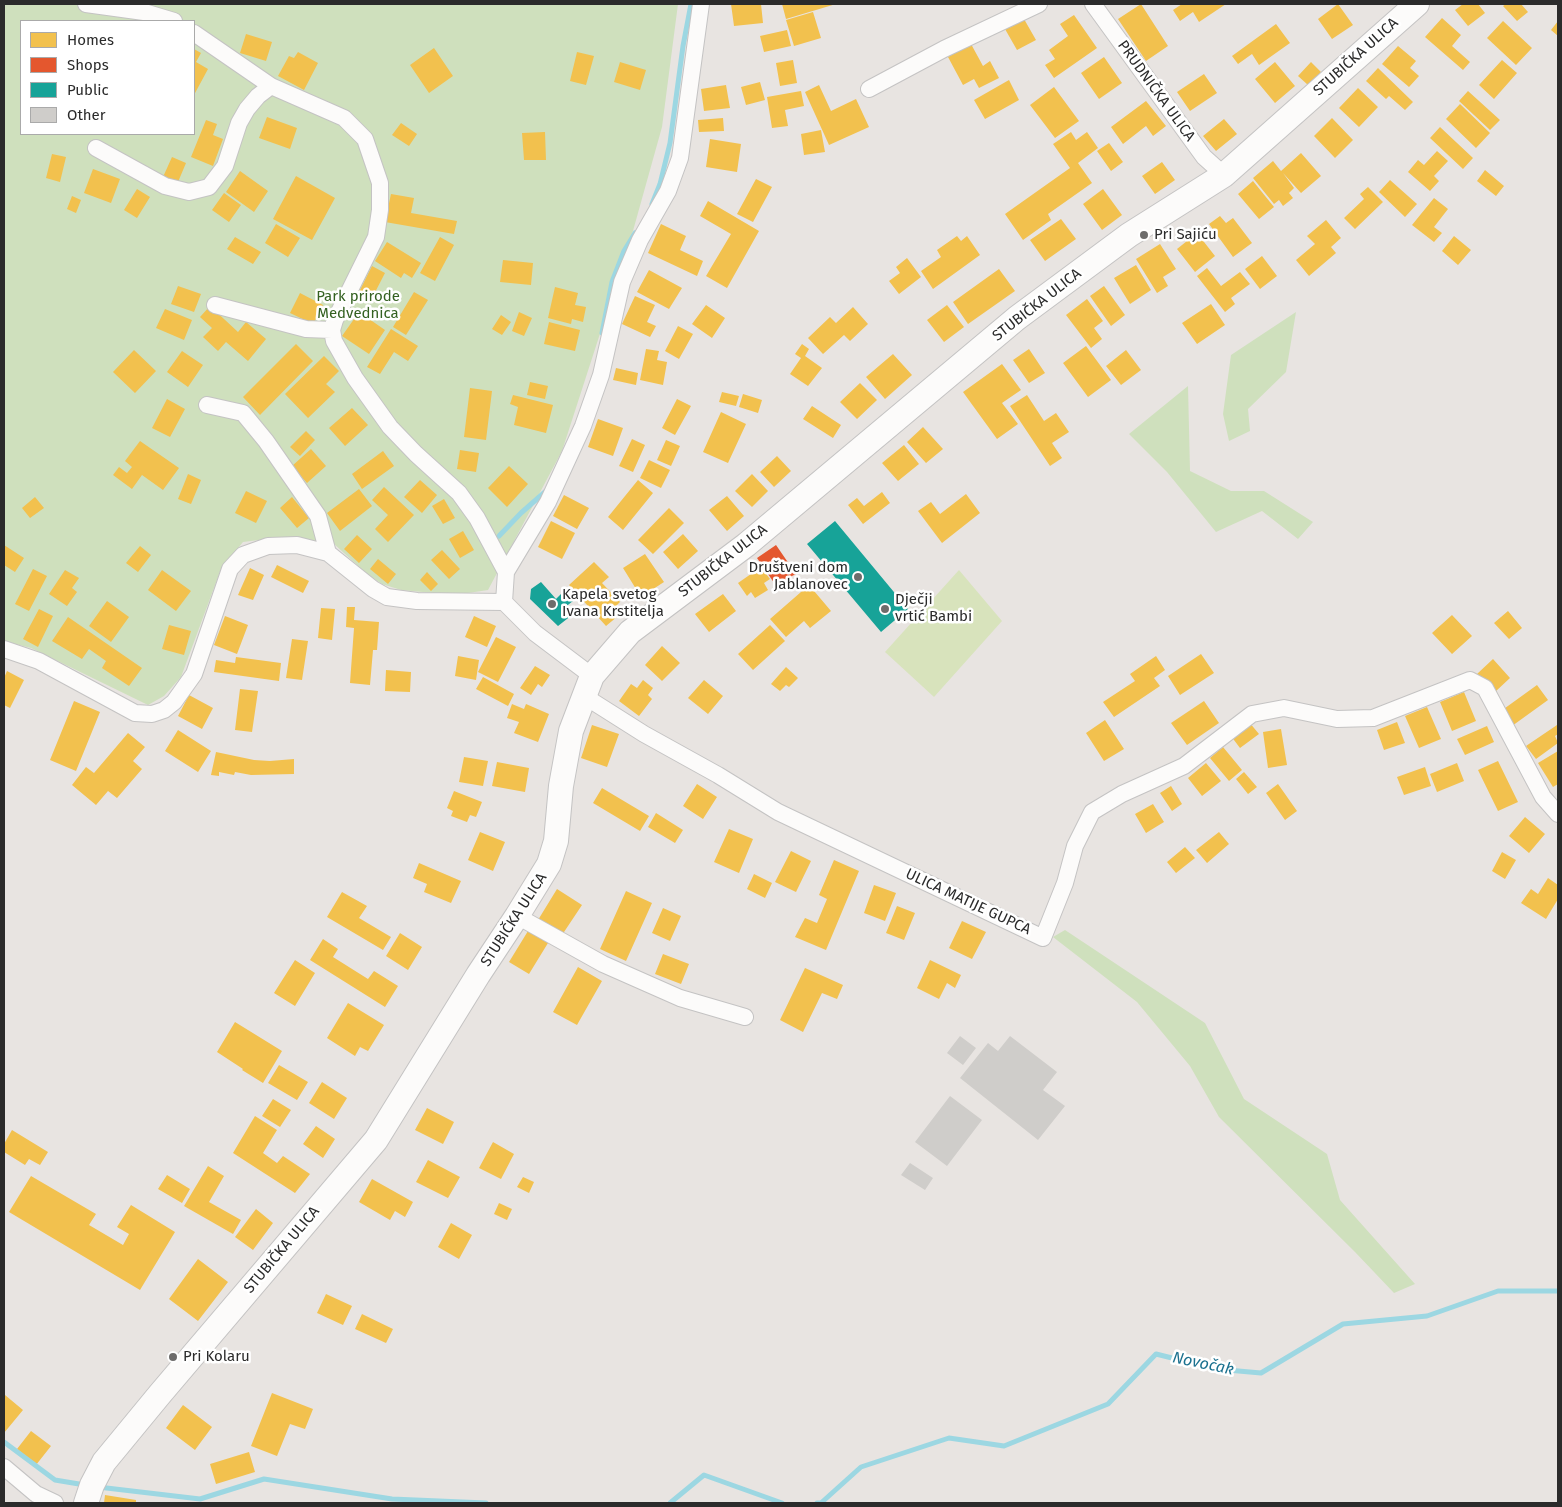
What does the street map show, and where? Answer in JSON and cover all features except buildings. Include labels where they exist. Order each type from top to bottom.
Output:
[{"type":"main road","name":"STUBIČKA ULICA","points":[[89,1495],[104,1462],[376,1140],[478,975],[517,916],[549,864],[556,841],[561,786],[571,731],[588,686],[630,632],[746,545],[1017,318],[1130,235],[1224,175],[1417,4]]},
{"type":"street","points":[[86,4],[144,12],[171,20]]},
{"type":"street","points":[[504,602],[506,572],[548,502],[583,426],[600,375],[622,282],[640,240],[668,191],[680,158],[701,4]]},
{"type":"street","points":[[868,89],[1039,4]]},
{"type":"street","name":"PRUDNIČKA ULICA","points":[[1093,4],[1204,157],[1224,175]]},
{"type":"street","points":[[195,34],[271,86],[344,118],[366,139],[380,183],[380,210],[376,237],[335,320],[332,330],[334,341],[355,378],[385,420],[416,454],[459,492],[477,518],[506,572]]},
{"type":"street","points":[[96,148],[165,186],[188,192],[209,187],[225,166],[239,123],[247,109],[258,96],[271,86]]},
{"type":"street","points":[[215,304],[306,329],[332,330]]},
{"type":"street","points":[[207,405],[243,413],[266,441],[318,516],[328,553]]},
{"type":"street","points":[[4,649],[39,661],[135,713],[152,714],[164,710],[174,702],[194,674],[230,570],[243,555],[268,546],[297,545],[328,553],[373,589],[387,597],[417,601],[504,602],[588,686]]},
{"type":"street","name":"ULICA MATIJE GUPCA","points":[[588,686],[644,734],[718,775],[778,812],[1043,938],[1064,883],[1075,846],[1092,812],[1122,794],[1184,766],[1252,714],[1284,708],[1338,719],[1373,718],[1470,680],[1484,688],[1543,797],[1558,814]]},
{"type":"street","points":[[517,916],[603,964],[680,998],[745,1017]]},
{"type":"street","points":[[4,1467],[36,1494],[55,1503]]},
{"type":"green space","name":"Park prirode Medvednica","points":[[4,4],[678,4],[662,127],[631,238],[562,451],[488,590],[455,595],[401,590],[382,584],[367,574],[333,543],[275,538],[243,542],[221,569],[181,677],[164,696],[148,705],[31,648],[4,641]]},
{"type":"green space","points":[[1296,312],[1286,372],[1248,409],[1250,431],[1229,441],[1223,414],[1231,355]]},
{"type":"green space","points":[[1188,386],[1190,471],[1231,491],[1264,491],[1313,522],[1298,539],[1262,511],[1216,532],[1167,472],[1129,434]]},
{"type":"green space","points":[[959,570],[1002,621],[934,697],[885,652]]},
{"type":"green space","points":[[1065,930],[1205,1023],[1244,1099],[1327,1154],[1340,1200],[1415,1284],[1394,1293],[1219,1117],[1190,1066],[1137,1002],[1053,937]]},
{"type":"waterway","points":[[652,204],[660,184],[670,143],[683,46],[691,4]]},
{"type":"waterway","points":[[602,333],[612,282],[624,251],[635,233]]},
{"type":"waterway","points":[[499,536],[546,491]]},
{"type":"waterway","name":"Novočak","points":[[817,1503],[821,1503],[861,1467],[949,1438],[1004,1446],[1108,1404],[1156,1354],[1216,1369],[1261,1373],[1343,1324],[1427,1316],[1498,1291],[1558,1291]]},
{"type":"waterway","name":"Novočak","points":[[4,1442],[55,1480],[85,1485]]},
{"type":"waterway","name":"Novočak","points":[[670,1503],[704,1475],[782,1503]]},
{"type":"waterway","name":"Novočak","points":[[98,1487],[200,1499],[264,1479],[392,1499],[486,1503]]},
{"type":"place","name":"Pri Sajiću","points":[[1144,235]]},
{"type":"place","name":"Društveni dom Jablanovec","points":[[858,577]]},
{"type":"place","name":"Kapela svetog Ivana Krstitelja","points":[[552,604]]},
{"type":"place","name":"Dječji vrtić Bambi","points":[[885,609]]},
{"type":"place","name":"Pri Kolaru","points":[[173,1357]]}]
